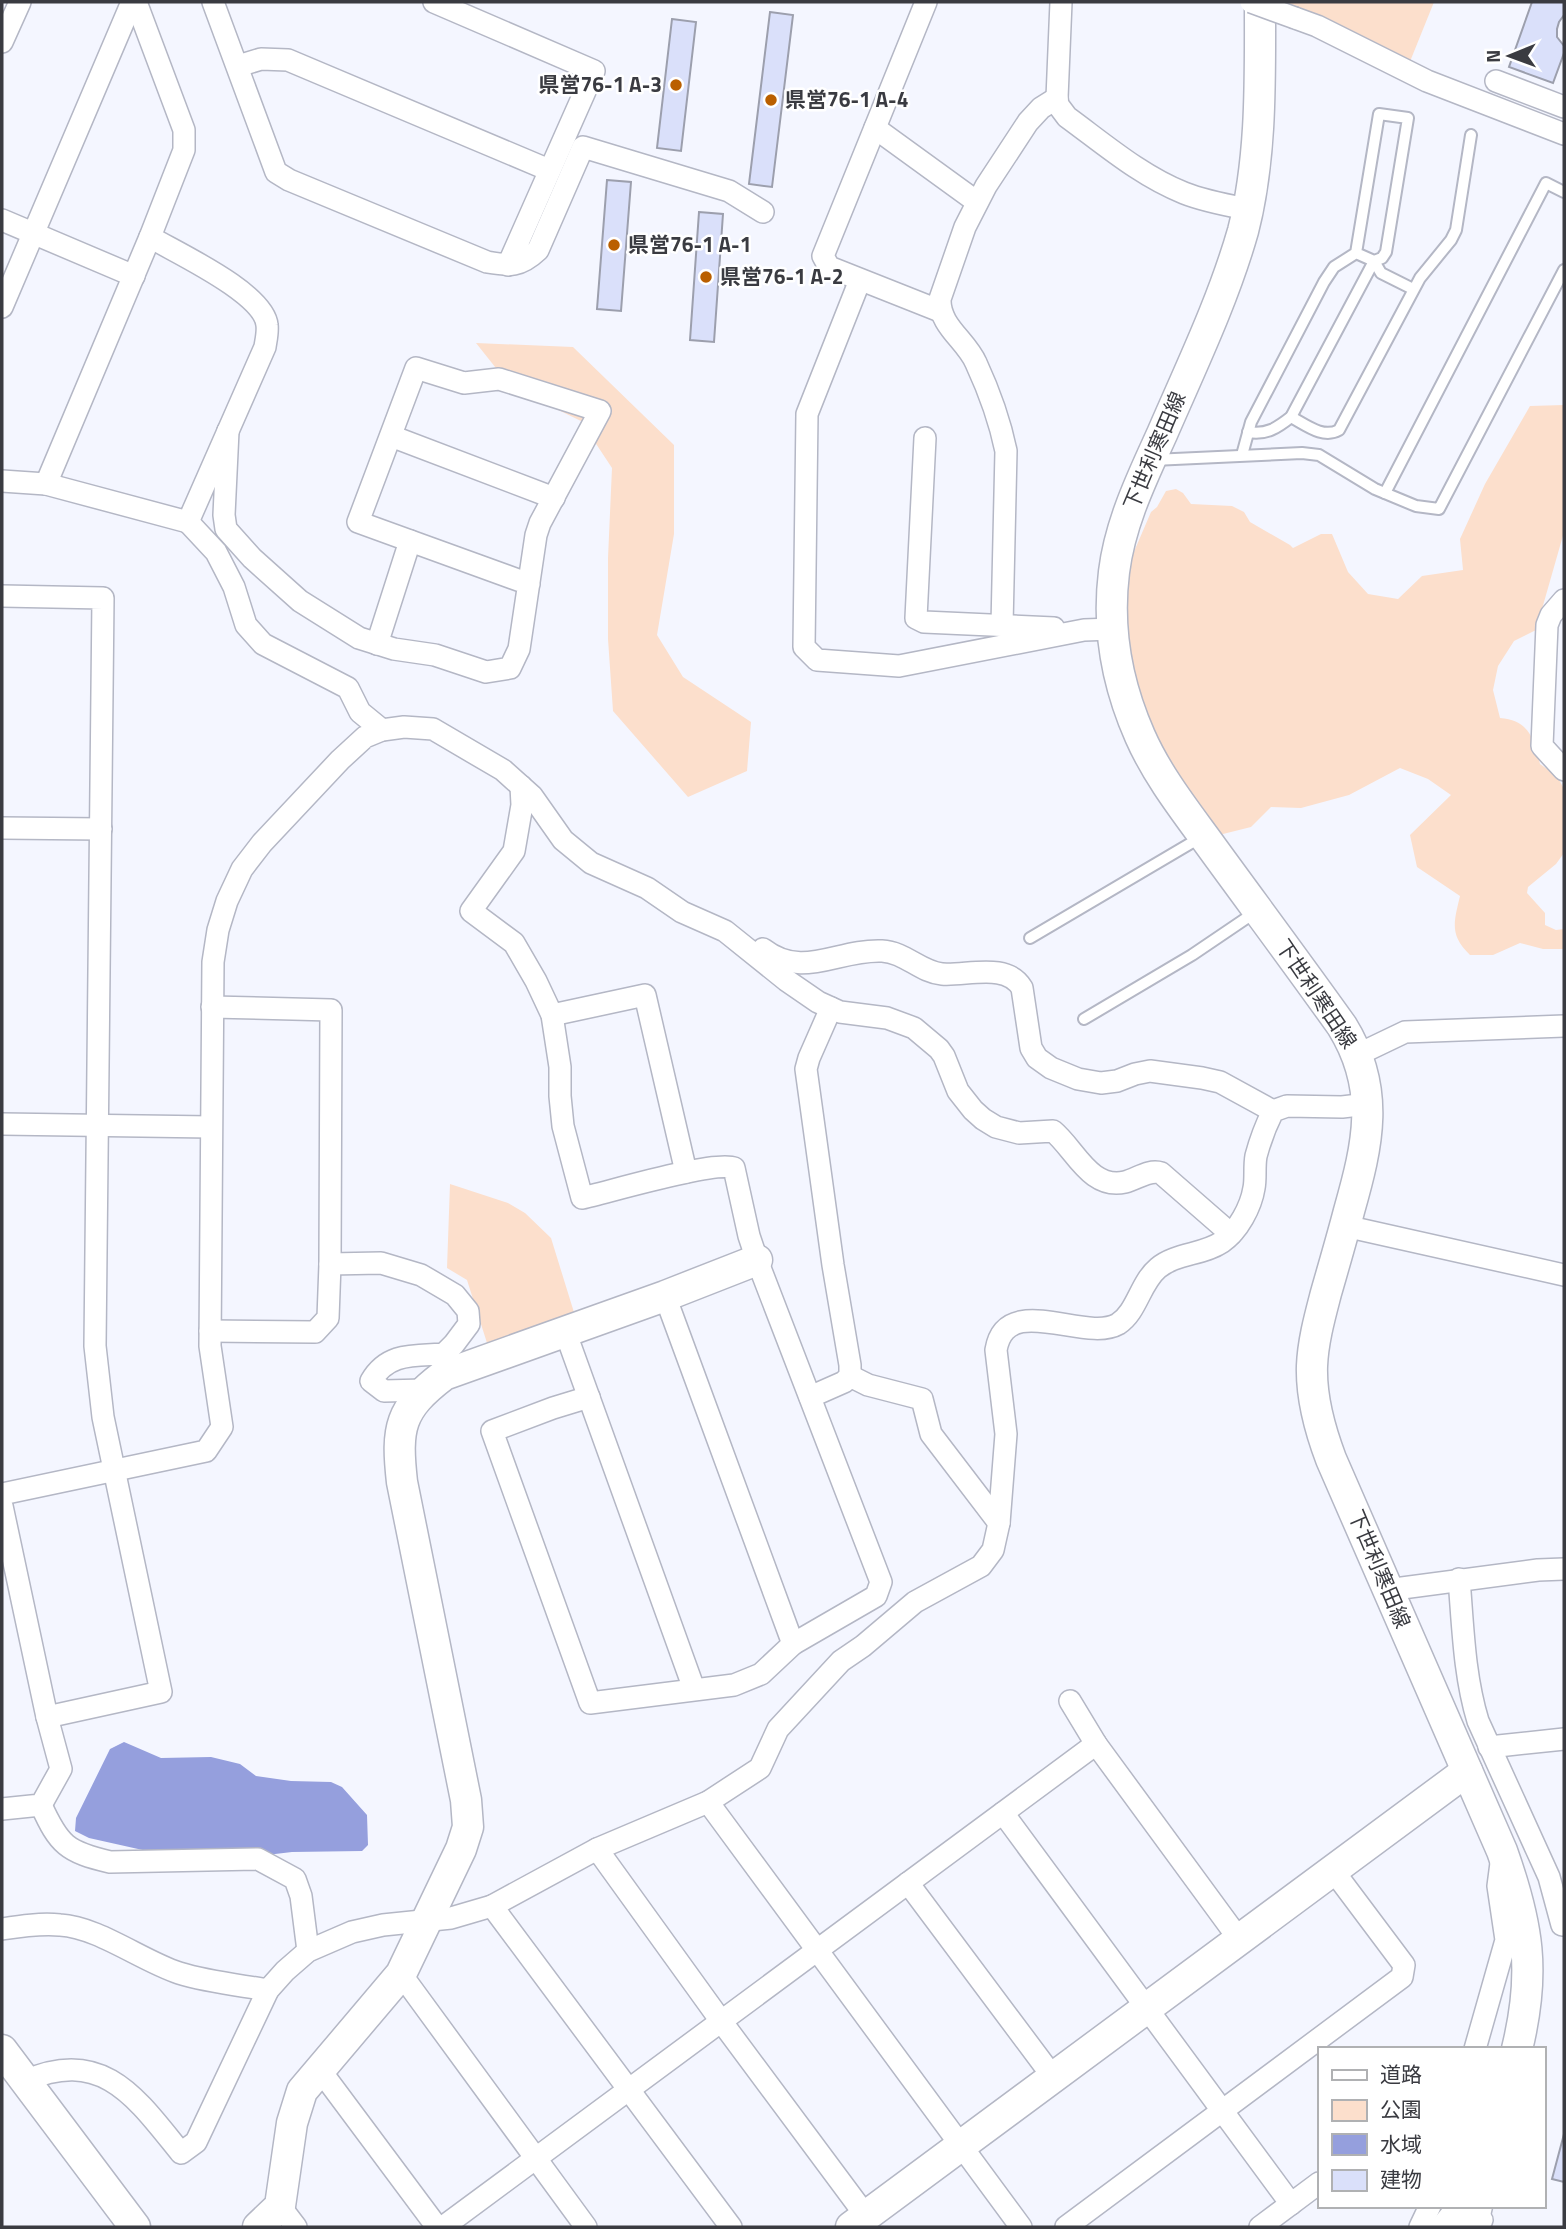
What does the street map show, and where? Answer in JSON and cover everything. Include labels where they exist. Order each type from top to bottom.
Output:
[{"type":"street","points":[[2,41],[19,2]]},
{"type":"street","points":[[2,307],[134,2]]},
{"type":"street","points":[[46,484],[184,150],[184,130],[134,2]]},
{"type":"street","points":[[212,2],[276,172],[289,180],[487,262],[508,265],[526,261],[538,250],[583,147],[729,191],[763,212]]},
{"type":"street","points":[[434,2],[594,71],[508,265]]},
{"type":"street","points":[[926,2],[823,256],[829,267],[940,311]]},
{"type":"street","points":[[1061,2],[1057,98],[1067,117],[1143,172],[1184,193],[1247,209]]},
{"type":"street","points":[[1251,2],[1317,26],[1427,81],[1564,134]]},
{"type":"street","name":"下世利寒田線","points":[[1260,2],[1260,104],[1243,229],[1220,300],[1125,522],[1113,589],[1116,658],[1122,688],[1139,735],[1161,775],[1342,1026],[1357,1055],[1365,1080],[1368,1104],[1365,1152],[1317,1329],[1312,1364],[1318,1420],[1324,1441],[1387,1590],[1502,1851],[1519,1903],[1528,1953],[1525,2011],[1517,2047]]},
{"type":"street","points":[[238,66],[261,59],[288,60],[549,170]]},
{"type":"street","points":[[1496,82],[1564,107]]},
{"type":"street","points":[[1002,625],[1006,451],[977,364],[968,348],[945,321],[940,311],[940,299],[965,227],[977,202],[1028,122],[1041,108],[1057,98]]},
{"type":"street","points":[[875,128],[977,202]]},
{"type":"street","points":[[2,220],[134,276]]},
{"type":"street","points":[[150,237],[233,285],[256,302],[268,323],[265,347],[188,522]]},
{"type":"street","points":[[860,280],[807,414],[804,647],[817,660],[899,666],[1084,630]]},
{"type":"street","points":[[228,431],[224,515],[226,529],[234,540],[300,601],[359,638],[394,649],[435,655],[486,672],[510,668],[519,649],[536,535],[600,411],[499,379],[464,383],[416,368],[358,522],[528,584]]},
{"type":"street","points":[[391,436],[554,498]]},
{"type":"street","points":[[925,438],[916,618],[924,622],[1113,629]]},
{"type":"street","points":[[2,481],[46,484],[188,522],[216,552],[234,587],[246,625],[263,644],[348,688],[360,712],[382,730]]},
{"type":"street","points":[[377,644],[411,541]]},
{"type":"street","points":[[2,596],[103,598],[95,1346],[103,1417],[161,1692],[47,1717]]},
{"type":"street","points":[[1564,600],[1547,625],[1542,746],[1564,770]]},
{"type":"street","points":[[2,1494],[206,1451],[222,1427],[210,1346],[212,962],[218,930],[227,901],[242,869],[262,843],[340,760],[365,737],[382,730],[404,727],[433,729],[503,770],[522,786],[563,841],[591,863],[647,888],[682,912],[715,925],[738,940],[803,993],[831,1008],[840,1012],[887,1018],[914,1028],[944,1056],[958,1090],[973,1111],[996,1127],[1019,1133],[1053,1131],[1085,1168],[1102,1180],[1112,1183],[1122,1183],[1152,1172],[1161,1173],[1231,1234]]},
{"type":"street","points":[[522,786],[522,805],[514,851],[471,911],[514,943],[552,1016],[560,1067],[563,1126],[582,1198],[686,1172],[727,1165],[734,1168],[757,1260],[881,1582],[876,1596],[793,1644],[761,1674],[734,1685],[590,1703],[492,1432],[589,1397]]},
{"type":"street","points":[[2,828],[101,829]]},
{"type":"street","points":[[715,925],[727,923],[738,926],[767,952],[792,964],[801,965],[851,953],[883,951],[898,954],[940,974],[1007,975],[1022,988],[1031,1048],[1037,1058],[1051,1068],[1078,1079],[1101,1083],[1150,1071],[1202,1078],[1220,1082],[1273,1111],[1287,1106],[1342,1107],[1368,1104]]},
{"type":"street","points":[[552,1016],[645,995],[686,1172]]},
{"type":"street","points":[[210,1331],[315,1332],[328,1318],[330,1264],[331,1010],[212,1007]]},
{"type":"street","points":[[810,1397],[845,1382],[850,1376],[806,1069],[831,1008]]},
{"type":"street","points":[[1357,1055],[1405,1032],[1564,1026]]},
{"type":"street","points":[[25,2081],[41,2073],[93,2071],[122,2086],[144,2107],[181,2153],[196,2142],[268,1990],[285,1970],[307,1951],[352,1932],[383,1925],[451,1918],[492,1906],[597,1849],[708,1802],[760,1768],[778,1729],[841,1661],[915,1602],[981,1566],[993,1550],[999,1523],[1006,1434],[996,1350],[1004,1332],[1018,1323],[1033,1321],[1099,1329],[1112,1326],[1126,1317],[1141,1290],[1158,1268],[1179,1257],[1214,1246],[1231,1234],[1241,1221],[1251,1197],[1256,1157],[1273,1111]]},
{"type":"street","points":[[2,1124],[211,1127]]},
{"type":"street","points":[[1345,1226],[1564,1275]]},
{"type":"street","points":[[258,2227],[288,2217],[292,2123],[302,2091],[401,1974],[461,1849],[468,1827],[466,1800],[402,1482],[398,1448],[401,1425],[409,1409],[424,1390],[444,1375],[465,1366],[665,1296],[757,1260]]},
{"type":"street","points":[[330,1264],[381,1263],[421,1276],[456,1295],[468,1311],[469,1324],[444,1354],[404,1356],[378,1369],[371,1381],[384,1391],[424,1390]]},
{"type":"street","points":[[665,1296],[793,1644]]},
{"type":"street","points":[[565,1331],[694,1689]]},
{"type":"street","points":[[850,1376],[868,1385],[922,1399],[930,1434],[999,1523]]},
{"type":"street","points":[[2,1506],[47,1717],[61,1769],[41,1805]]},
{"type":"street","points":[[1387,1590],[1459,1579],[1564,1569]]},
{"type":"street","points":[[1459,1579],[1470,1696],[1489,1748],[1549,1877],[1564,1925]]},
{"type":"street","points":[[1070,1701],[1096,1744],[1238,1939]]},
{"type":"street","points":[[1489,1748],[1564,1739]]},
{"type":"street","points":[[443,2227],[1096,1744]]},
{"type":"street","points":[[597,1849],[721,2021],[859,2222],[1467,1771]]},
{"type":"street","points":[[708,1802],[1021,2227]]},
{"type":"street","points":[[41,1805],[53,1831],[65,1846],[87,1857],[110,1862],[258,1859],[295,1879],[301,1896],[307,1951]]},
{"type":"street","points":[[2,1809],[41,1805]]},
{"type":"street","points":[[1003,1813],[1291,2204]]},
{"type":"street","points":[[1476,2047],[1506,1940],[1499,1886],[1502,1851]]},
{"type":"street","points":[[1066,2227],[1402,1977],[1404,1965],[1332,1869]]},
{"type":"street","points":[[908,1883],[1053,2077]]},
{"type":"street","points":[[492,1906],[731,2227]]},
{"type":"street","points":[[2,1930],[30,1925],[62,1924],[93,1933],[142,1958],[178,1972],[206,1980],[268,1990]]},
{"type":"street","points":[[401,1974],[586,2227]]},
{"type":"street","points":[[2,2050],[135,2227]]},
{"type":"street","points":[[320,2070],[437,2227]]},
{"type":"street","points":[[1260,2227],[1318,2184]]},
{"type":"street","points":[[1420,2227],[1429,2208]]},
{"type":"street","points":[[1441,2227],[1450,2216],[1476,2218]]},
{"type":"lane","points":[[1242,456],[1248,432],[1251,422],[1324,282],[1334,267],[1358,249],[1379,114],[1408,118],[1386,252],[1382,258],[1374,261],[1291,417],[1273,430],[1263,433],[1248,432]]},
{"type":"lane","points":[[1291,417],[1324,434],[1333,434],[1339,430],[1413,289],[1456,230],[1471,135]]},
{"type":"lane","points":[[1385,493],[1546,183],[1564,192]]},
{"type":"lane","points":[[1356,253],[1374,261],[1381,273],[1413,289]]},
{"type":"lane","points":[[1150,460],[1302,453],[1319,455],[1385,493],[1416,506],[1439,509],[1564,270]]},
{"type":"lane","points":[[1030,938],[1203,835]]},
{"type":"lane","points":[[1084,1019],[1192,955],[1258,910]]},
{"type":"green space","points":[[1279,2],[1434,2],[1409,64]]},
{"type":"green space","points":[[476,343],[573,347],[674,445],[674,534],[657,635],[683,677],[751,722],[747,771],[688,797],[613,711],[608,639],[612,468],[581,421],[511,387]]},
{"type":"green space","points":[[1564,405],[1564,532],[1536,630],[1514,641],[1498,666],[1493,690],[1500,718],[1518,723],[1529,732],[1540,764],[1557,776],[1564,789],[1564,853],[1556,864],[1528,887],[1527,893],[1545,913],[1545,925],[1556,930],[1564,929],[1564,949],[1543,949],[1520,943],[1493,955],[1470,955],[1456,934],[1456,913],[1460,896],[1417,867],[1410,835],[1451,795],[1428,779],[1400,768],[1349,795],[1301,808],[1271,807],[1251,827],[1219,835],[1174,795],[1119,636],[1130,561],[1151,512],[1166,491],[1176,489],[1183,493],[1191,504],[1232,506],[1244,512],[1250,522],[1293,548],[1321,534],[1332,534],[1348,572],[1368,594],[1398,599],[1422,576],[1463,570],[1460,539],[1485,484],[1530,406]]},
{"type":"green space","points":[[450,1184],[508,1203],[525,1213],[551,1238],[581,1335],[494,1365],[467,1280],[447,1268]]},
{"type":"water","points":[[124,1742],[161,1758],[211,1757],[240,1764],[256,1776],[291,1781],[331,1782],[342,1787],[367,1815],[368,1845],[362,1851],[292,1852],[224,1860],[156,1853],[89,1838],[75,1831],[76,1818],[110,1749]]},
{"type":"building","points":[[1532,2],[1564,2],[1564,15],[1559,22],[1557,37],[1564,46],[1564,53],[1553,83],[1509,67]]},
{"type":"building","name":"県営76-1 A-4","points":[[770,12],[793,15],[772,187],[749,184]]},
{"type":"building","name":"県営76-1 A-3","points":[[672,19],[696,22],[681,151],[657,148]]},
{"type":"building","name":"県営76-1 A-1","points":[[607,180],[631,182],[621,311],[597,309]]},
{"type":"building","name":"県営76-1 A-2","points":[[699,212],[723,214],[714,342],[690,340]]},
{"type":"building","points":[[1564,2134],[1564,2182],[1552,2179]]},
{"type":"place","name":"県営76-1 A-3","points":[[676,85]]},
{"type":"place","name":"県営76-1 A-4","points":[[771,100]]},
{"type":"place","name":"県営76-1 A-1","points":[[614,245]]},
{"type":"place","name":"県営76-1 A-2","points":[[706,277]]}]
